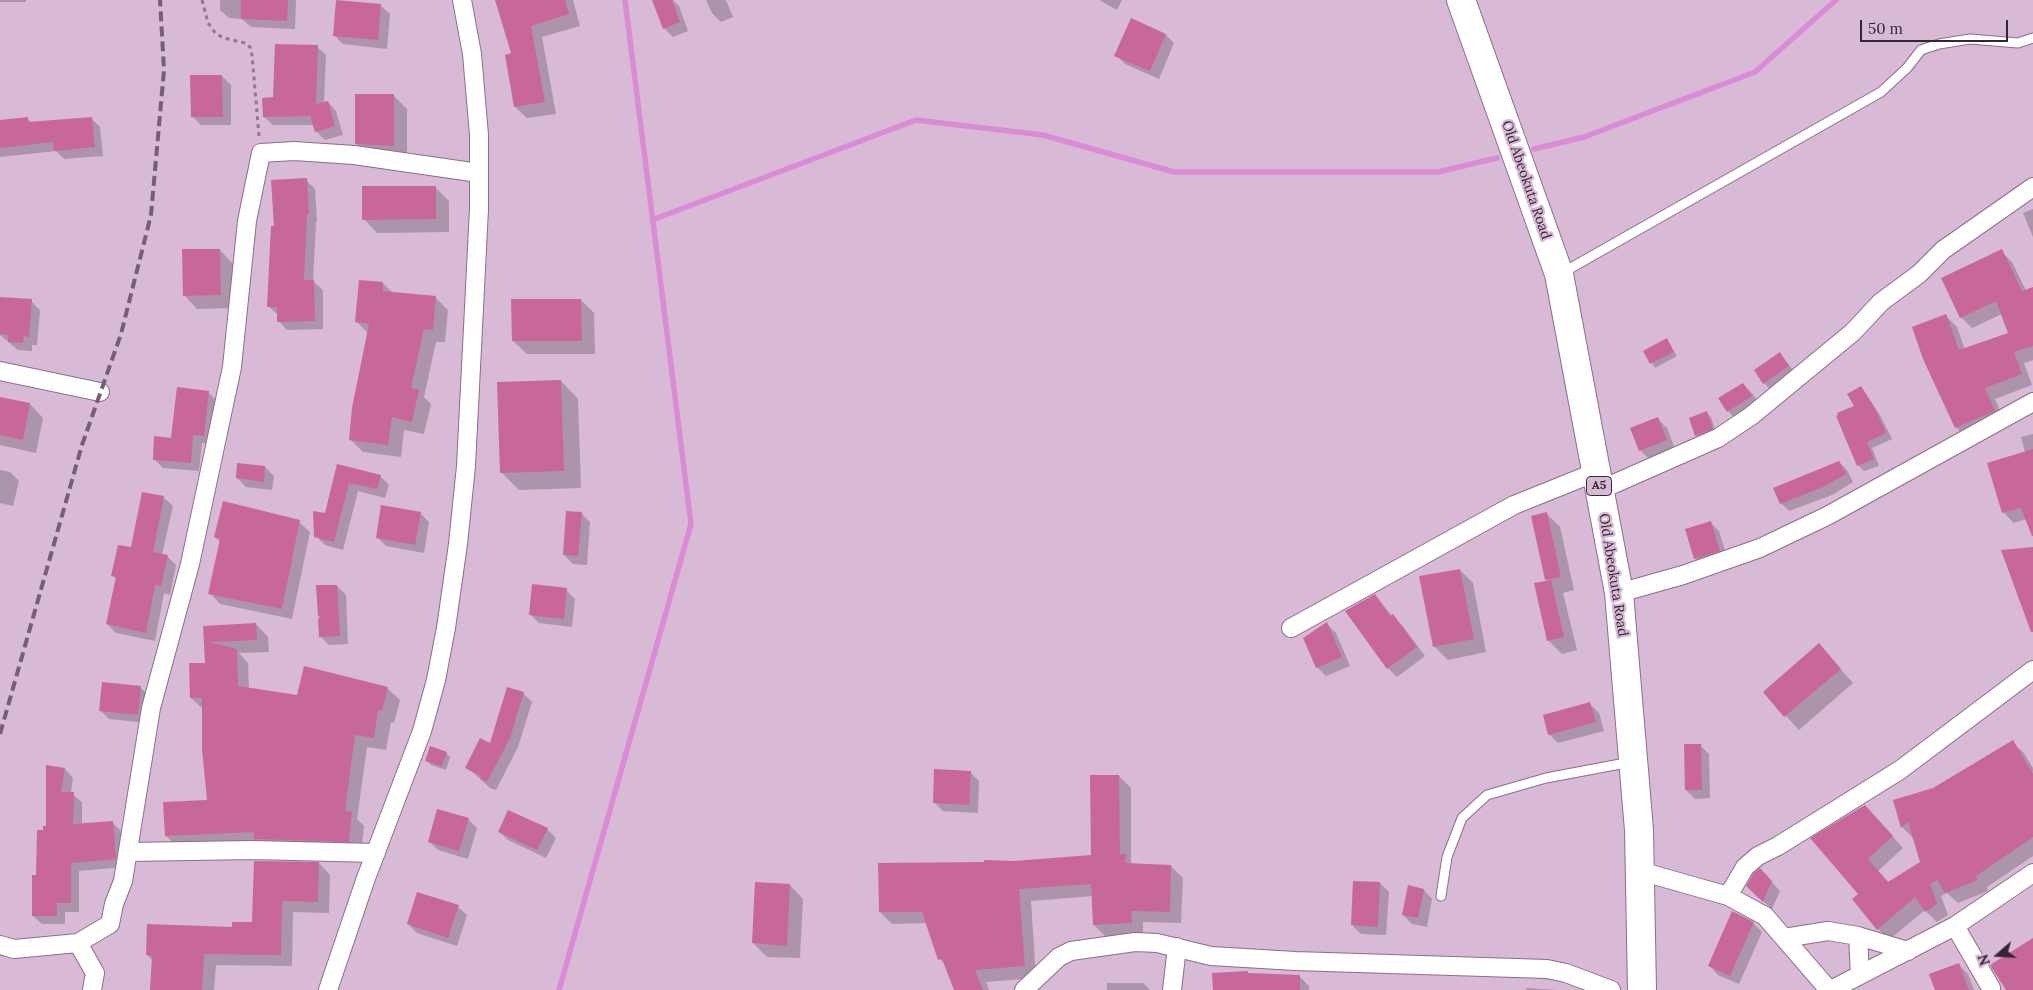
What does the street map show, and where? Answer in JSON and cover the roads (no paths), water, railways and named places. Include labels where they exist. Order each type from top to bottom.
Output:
[{"type":"highway","name":"Old Abeokuta Road","points":[[1461,0],[1559,274],[1619,593],[1640,830],[1642,990]]},
{"type":"street","points":[[328,990],[376,853],[422,731],[436,680],[446,628],[458,544],[466,466],[479,173],[479,135],[472,54],[462,0]]},
{"type":"street","points":[[0,945],[14,949],[78,942],[110,924],[114,904],[123,881],[152,708],[190,564],[232,367],[247,221],[261,154],[294,151],[354,155],[479,173]]},
{"type":"street","points":[[1291,628],[1514,505],[1598,481],[1718,438],[1751,416],[1853,332],[1881,302],[1919,274],[1943,250],[2033,187]]},
{"type":"street","points":[[0,371],[100,392]]},
{"type":"street","points":[[1619,593],[1682,575],[1760,548],[1826,516],[2033,402]]},
{"type":"street","points":[[1728,896],[1745,867],[1758,856],[1778,846],[1900,770],[2033,670]]},
{"type":"street","points":[[128,852],[252,850],[376,853]]},
{"type":"street","points":[[1640,871],[1728,896],[1764,916],[1830,990],[1954,926],[2033,872]]},
{"type":"street","points":[[1954,926],[1991,988]]},
{"type":"street","points":[[1784,938],[1828,931],[1858,936],[1908,951]]},
{"type":"street","points":[[1858,936],[1860,975]]},
{"type":"street","points":[[78,942],[95,973],[92,990]]},
{"type":"street","points":[[1024,990],[1059,957],[1071,951],[1135,942],[1157,943],[1210,956],[1547,969],[1566,973],[1611,990]]},
{"type":"street","points":[[1172,990],[1178,947]]},
{"type":"lane","points":[[1559,274],[1882,92],[1907,68],[1921,50],[1939,44],[1970,39],[2018,43],[2033,38]]},
{"type":"lane","points":[[1441,896],[1447,857],[1462,818],[1487,795],[1546,778],[1634,761]]},
{"type":"waterway","points":[[559,990],[691,524],[625,0]]},
{"type":"waterway","points":[[1534,149],[1584,137],[1755,72],[1836,0]]},
{"type":"waterway","points":[[652,220],[916,120],[1043,135],[1174,172],[1438,172],[1497,158]]},
{"type":"railway","points":[[0,734],[82,445],[121,334],[151,215],[164,70],[160,0]]}]
